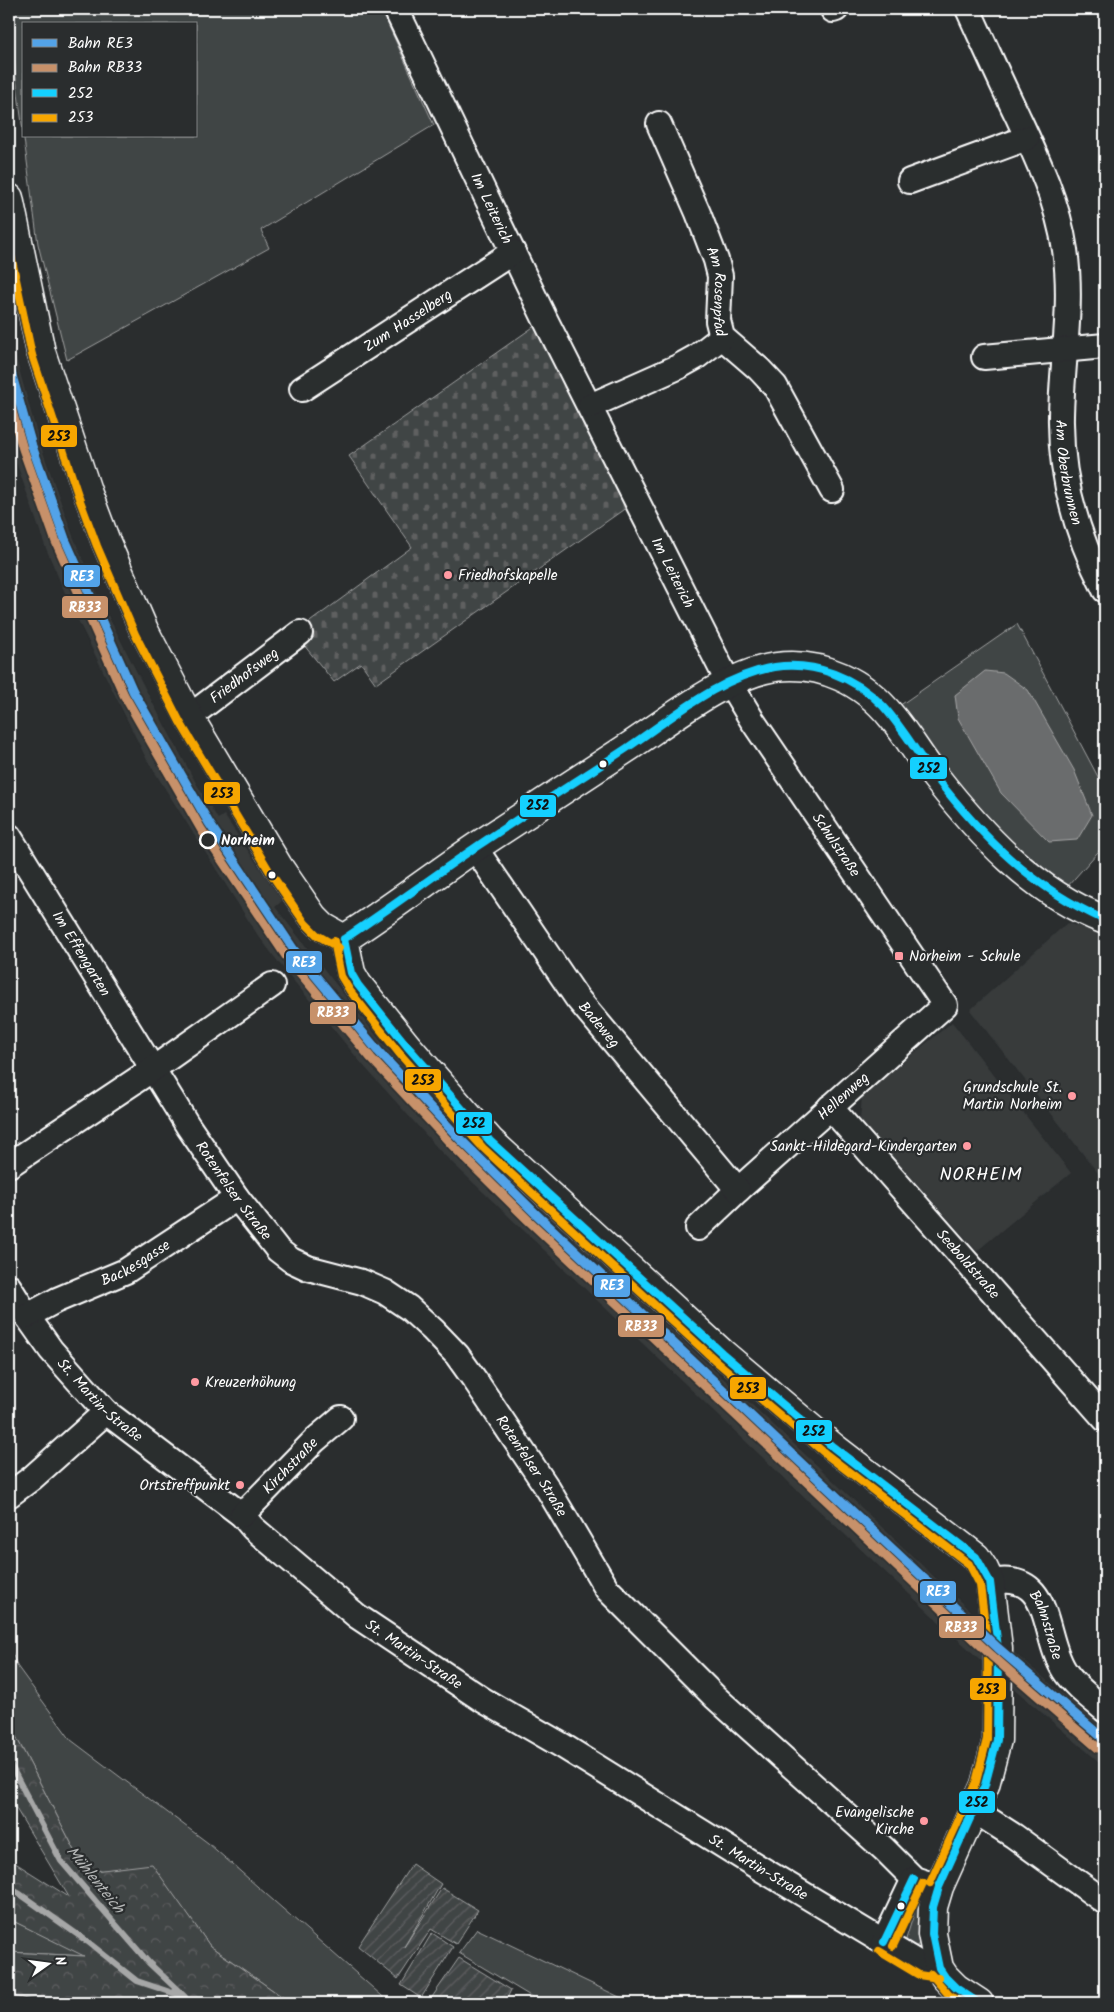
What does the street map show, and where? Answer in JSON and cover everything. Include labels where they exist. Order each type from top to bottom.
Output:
[{"type":"main road","points":[[9,198],[41,352],[72,451],[106,542],[140,621],[189,717],[253,827],[291,887],[318,922],[344,939],[351,973],[358,985],[407,1046],[490,1141],[729,1360],[833,1448],[976,1557],[984,1568],[990,1582],[998,1656],[997,1740],[986,1785],[974,1811],[926,1883],[933,1907],[932,1934],[939,1968],[956,1988],[979,2003]]},
{"type":"main road","points":[[344,939],[475,848],[691,705],[729,683],[753,672],[776,667],[793,666],[838,675],[860,686],[891,715],[932,774],[986,837],[1010,860],[1063,902],[1105,920]]},
{"type":"street","name":"Im Leiterich","points":[[396,9],[513,252],[729,683]]},
{"type":"street","name":"Am Oberbrunnen","points":[[968,9],[1028,138],[1048,186],[1059,222],[1068,274],[1061,439],[1068,488],[1078,527],[1090,559],[1105,590]]},
{"type":"street","name":"Am Rosenpfad","points":[[660,124],[716,260],[720,276],[718,321],[722,337],[759,368],[775,386],[832,490]]},
{"type":"street","points":[[910,181],[1028,138]]},
{"type":"street","name":"Zum Hasselberg","points":[[302,389],[513,252]]},
{"type":"street","points":[[590,406],[678,367],[696,357],[722,337]]},
{"type":"street","points":[[984,357],[1105,346]]},
{"type":"street","name":"Friedhofsweg","points":[[189,717],[300,633]]},
{"type":"street","name":"Schulstraße","points":[[729,683],[774,753],[945,1005]]},
{"type":"street","name":"Im Effengarten","points":[[9,836],[153,1069]]},
{"type":"street","name":"Badeweg","points":[[475,848],[577,998],[738,1190]]},
{"type":"street","points":[[9,1165],[153,1069],[272,984]]},
{"type":"street","name":"Hellenweg","points":[[698,1228],[945,1005]]},
{"type":"street","name":"Rotenfelser Straße","points":[[153,1069],[188,1126],[237,1198],[278,1250],[291,1260],[308,1268],[362,1282],[384,1292],[408,1308],[433,1330],[457,1355],[477,1383],[556,1502],[607,1589],[715,1698],[870,1836],[926,1883]]},
{"type":"street","name":"Seeboldstraße","points":[[830,1107],[1105,1419]]},
{"type":"street","name":"Backesgasse","points":[[27,1316],[57,1300],[126,1270],[237,1198]]},
{"type":"street","name":"St. Martin-Straße","points":[[9,1287],[51,1350],[106,1412],[242,1516],[253,1528],[357,1616],[483,1700],[563,1746],[884,1942]]},
{"type":"street","points":[[9,1495],[32,1478],[106,1412]]},
{"type":"street","name":"Kirchstraße","points":[[242,1516],[315,1440],[341,1418]]},
{"type":"street","name":"Bahnstraße","points":[[990,1582],[1006,1579],[1032,1590],[1041,1602],[1063,1669],[1070,1679],[1101,1698]]},
{"type":"street","points":[[974,1811],[1014,1836],[1105,1902]]},
{"type":"street","points":[[926,1883],[884,1942],[923,1966],[939,1968]]},
{"type":"shaded area","points":[[9,333],[39,441],[73,536],[98,596],[196,783],[218,819],[224,815],[282,901],[275,907],[383,1044],[466,1133],[540,1208],[823,1471],[1011,1650],[1105,1730],[1105,1767],[976,1656],[800,1493],[442,1153],[362,1064],[279,963],[257,934],[147,760],[68,600],[45,546],[9,441]]},
{"type":"shaded area","points":[[985,671],[1004,673],[1028,690],[1074,770],[1092,815],[1077,840],[1049,842],[1001,793],[958,718],[955,695]]},
{"type":"shaded area","name":"Grundschule St. Martin Norheim","points":[[1067,923],[1105,934],[1105,1182],[970,1010]]},
{"type":"shaded area","name":"Sankt-Hildegard-Kindergarten","points":[[952,1022],[1071,1173],[977,1251],[860,1120],[862,1096]]},
{"type":"green space","points":[[12,9],[381,9],[434,125],[261,230],[269,248],[67,360],[38,244],[24,138],[198,138],[198,22],[22,22],[22,124],[15,71]]},
{"type":"green space","points":[[539,323],[630,505],[376,684],[361,663],[334,682],[303,644],[314,637],[307,624],[412,547],[349,456]]},
{"type":"green space","points":[[1017,624],[1105,790],[1105,844],[1067,887],[975,812],[899,706]]},
{"type":"green space","points":[[9,1645],[17,1666],[71,1740],[208,1843],[390,2003],[291,2003],[210,1946],[152,1865],[86,1872],[9,1723]]},
{"type":"green space","points":[[9,1723],[86,1872],[152,1864],[210,1946],[291,2003],[45,2003],[9,1995],[9,1952],[84,1956],[9,1919],[9,1859],[69,1897],[9,1797]]},
{"type":"green space","points":[[412,1864],[441,1884],[404,1947],[442,1888],[478,1910],[456,1944],[431,1929],[398,1979],[358,1946]]},
{"type":"green space","points":[[923,1899],[921,1939],[918,1945],[913,1948],[907,1944],[906,1939],[918,1901]]},
{"type":"green space","points":[[9,1919],[86,1956],[9,1952]]},
{"type":"green space","points":[[477,1929],[632,2003],[542,2003],[459,1953]]},
{"type":"green space","points":[[432,1933],[453,1947],[421,1998],[401,1985]]},
{"type":"green space","points":[[459,1958],[511,1990],[506,2000],[513,2003],[428,2003]]},
{"type":"waterway","name":"Mühlenteich","points":[[9,1762],[61,1861],[149,1963],[185,1997],[188,2003]]},
{"type":"waterway","name":"Mühlenteich","points":[[9,1888],[88,1942],[137,1981],[182,1996]]},
{"type":"rail line","name":"RE3","points":[[9,365],[32,446],[65,539],[133,691],[209,823],[294,950],[378,1051],[459,1138],[535,1213],[998,1648],[1105,1740]]},
{"type":"rail line","name":"RB33","points":[[9,401],[23,449],[56,542],[124,695],[201,829],[286,956],[371,1058],[452,1145],[528,1220],[991,1655],[1098,1748]]},
{"type":"transit line","name":"253","points":[[9,246],[32,355],[79,498],[97,546],[135,634],[180,722],[270,872],[305,923],[317,935],[339,948]]},
{"type":"transit line","name":"252","points":[[344,939],[476,847],[697,700],[735,679],[775,667],[790,666],[820,669],[834,674],[848,680],[872,696],[890,714],[952,798],[990,840],[1031,876],[1078,907],[1105,920]]},
{"type":"transit line","name":"252","points":[[344,939],[351,973],[358,985],[407,1046],[490,1141],[722,1353],[833,1447],[976,1557],[990,1582],[998,1648],[997,1740],[985,1785],[939,1887],[933,1907],[932,1934],[939,1968],[945,1977],[956,1988],[979,2003]]},
{"type":"transit line","name":"253","points":[[334,941],[341,976],[350,991],[399,1053],[483,1148],[716,1361],[827,1455],[969,1564],[980,1585],[988,1649],[987,1739],[976,1782],[930,1883]]},
{"type":"transit line","name":"252","points":[[884,1942],[914,1879]]},
{"type":"transit line","name":"253","points":[[893,1946],[923,1883]]},
{"type":"transit line","name":"253","points":[[879,1951],[919,1975],[938,1978]]},
{"type":"transit line","name":"253","points":[[931,1974],[949,1995],[961,2003]]},
{"type":"place","name":"Friedhofskapelle","points":[[448,575]]},
{"type":"place","name":"Norheim","points":[[208,840]]},
{"type":"place","name":"Norheim - Schule","points":[[899,956]]},
{"type":"place","name":"Grundschule St. Martin Norheim","points":[[1072,1096]]},
{"type":"place","name":"Sankt-Hildegard-Kindergarten","points":[[967,1146]]},
{"type":"place","name":"Kreuzerhöhung","points":[[195,1382]]},
{"type":"place","name":"Ortstreffpunkt","points":[[240,1485]]},
{"type":"place","name":"Evangelische Kirche","points":[[924,1821]]},
{"type":"district","name":"NORHEIM","points":[[981,1174]]}]
